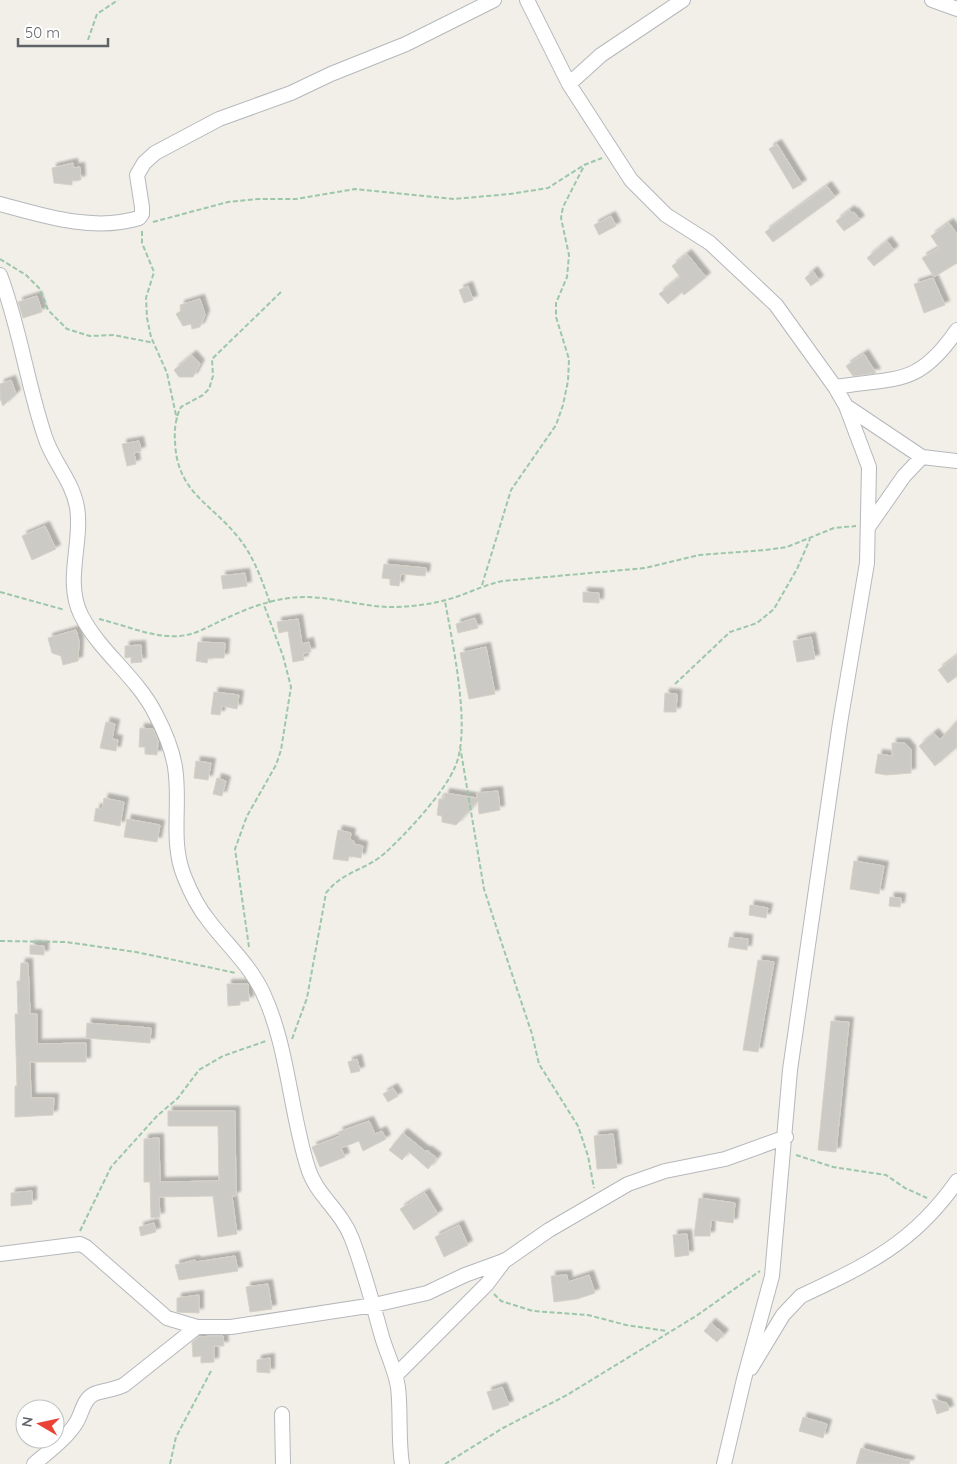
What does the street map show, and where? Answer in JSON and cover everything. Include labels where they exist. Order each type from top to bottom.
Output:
[{"type":"street","points":[[0,204],[83,222],[118,223],[139,218],[142,214],[137,175],[144,163],[154,153],[219,119],[291,93],[331,74],[406,44],[494,0]]},
{"type":"street","points":[[527,0],[569,84],[631,180],[666,216],[710,243],[776,304],[835,387],[846,406],[869,467],[867,563],[813,906],[790,1070],[772,1276],[744,1379],[724,1464]]},
{"type":"street","points":[[569,84],[601,55],[683,0]]},
{"type":"street","points":[[932,0],[957,9]]},
{"type":"street","points":[[0,275],[12,307],[34,405],[50,454],[65,473],[73,490],[77,509],[78,532],[73,563],[75,595],[80,614],[113,660],[139,686],[154,710],[167,739],[175,767],[176,854],[185,878],[207,920],[254,974],[266,997],[311,1179],[343,1218],[374,1305],[383,1340],[396,1375],[402,1464]]},
{"type":"street","points":[[835,387],[914,375],[927,367],[946,346],[957,330]]},
{"type":"street","points":[[846,406],[922,457],[957,461]]},
{"type":"street","points":[[868,526],[904,476],[922,457]]},
{"type":"street","points":[[0,1254],[73,1244],[86,1247],[167,1318],[197,1327],[231,1327],[374,1305],[426,1293],[465,1275],[506,1260],[549,1230],[643,1177],[664,1170],[725,1159],[785,1143]]},
{"type":"street","points":[[744,1379],[791,1304],[801,1296],[873,1261],[909,1236],[940,1205],[957,1181]]},
{"type":"street","points":[[396,1375],[487,1284],[506,1260]]},
{"type":"street","points":[[34,1464],[68,1433],[77,1422],[88,1399],[94,1394],[113,1391],[124,1386],[197,1327]]},
{"type":"street","points":[[282,1414],[283,1464]]},
{"type":"path","points":[[88,40],[97,14],[118,0]]},
{"type":"path","points":[[147,224],[228,202],[258,199],[296,199],[354,190],[454,198],[510,194],[548,188],[584,165],[613,154]]},
{"type":"path","points":[[482,585],[511,490],[556,425],[563,405],[568,381],[569,359],[556,317],[556,303],[567,277],[569,255],[561,218],[563,207],[584,165]]},
{"type":"path","points":[[142,228],[142,243],[154,272],[146,298],[147,318],[154,343],[167,373],[177,420]]},
{"type":"path","points":[[0,259],[26,275],[40,290],[48,310],[67,329],[90,336],[114,334],[154,343]]},
{"type":"path","points":[[270,603],[262,580],[239,537],[188,486],[180,474],[175,456],[174,434],[181,407],[204,395],[209,389],[213,376],[212,359],[282,291]]},
{"type":"path","points":[[0,592],[136,630],[178,636],[209,628],[229,617],[263,604],[302,597],[389,607],[445,600],[470,592],[482,585],[503,580],[645,568],[699,555],[787,546],[810,539],[834,528],[868,526]]},
{"type":"path","points":[[675,684],[730,632],[757,623],[774,609],[793,577],[810,539]]},
{"type":"path","points":[[292,1040],[307,998],[326,893],[335,881],[377,860],[394,845],[448,781],[456,766],[460,743],[461,696],[445,600]]},
{"type":"path","points":[[0,942],[66,942],[136,952],[254,974],[235,850],[247,816],[276,765],[281,750],[291,687],[283,656],[263,604]]},
{"type":"path","points":[[460,743],[484,889],[529,1025],[538,1064],[578,1126],[588,1156],[597,1202]]},
{"type":"path","points":[[73,1244],[111,1168],[157,1116],[178,1098],[199,1070],[223,1056],[277,1037]]},
{"type":"path","points":[[785,1143],[833,1167],[886,1175],[905,1188],[940,1205]]},
{"type":"path","points":[[445,1464],[503,1428],[567,1395],[696,1316],[773,1263]]},
{"type":"path","points":[[487,1284],[495,1296],[514,1307],[533,1311],[588,1316],[626,1325],[669,1331]]},
{"type":"path","points":[[170,1464],[180,1430],[211,1371]]},
{"type":"building","points":[[777,144],[802,184],[793,189],[769,149]]},
{"type":"building","points":[[73,163],[74,168],[80,167],[81,180],[72,181],[72,185],[54,183],[52,168]]},
{"type":"building","points":[[827,186],[835,197],[773,242],[765,232]]},
{"type":"building","points":[[850,210],[860,220],[844,231],[836,221]]},
{"type":"building","points":[[611,216],[616,226],[599,235],[594,225]]},
{"type":"building","points":[[949,223],[957,234],[957,263],[934,277],[922,258],[939,248],[931,236]]},
{"type":"building","points":[[887,241],[894,250],[874,266],[867,258]]},
{"type":"building","points":[[687,254],[706,277],[684,295],[682,292],[668,304],[659,294],[680,277],[672,266]]},
{"type":"building","points":[[813,271],[819,280],[811,286],[805,278]]},
{"type":"building","points":[[933,278],[945,305],[924,313],[914,284]]},
{"type":"building","points":[[468,286],[473,300],[464,303],[459,290]]},
{"type":"building","points":[[37,296],[42,312],[23,318],[18,302]]},
{"type":"building","points":[[200,299],[205,315],[200,327],[192,329],[191,324],[183,326],[176,314],[181,311],[180,305]]},
{"type":"building","points":[[864,354],[876,373],[853,376],[846,366]]},
{"type":"building","points":[[192,355],[200,364],[193,377],[179,377],[174,370]]},
{"type":"building","points":[[11,380],[16,394],[3,406],[0,398],[0,384]]},
{"type":"building","points":[[139,441],[141,451],[134,453],[136,464],[127,466],[122,444]]},
{"type":"building","points":[[45,526],[56,549],[32,560],[22,536]]},
{"type":"building","points":[[384,564],[426,568],[425,576],[401,574],[399,586],[390,585],[390,579],[382,578]]},
{"type":"building","points":[[245,573],[247,586],[223,589],[221,576]]},
{"type":"building","points":[[583,592],[599,593],[599,603],[583,602]]},
{"type":"building","points":[[475,618],[478,628],[458,633],[456,624]]},
{"type":"building","points":[[298,619],[302,644],[309,642],[311,652],[303,653],[304,660],[293,662],[288,631],[279,633],[277,622]]},
{"type":"building","points":[[76,630],[79,641],[78,661],[63,665],[61,656],[52,653],[48,638]]},
{"type":"building","points":[[811,637],[815,659],[797,662],[793,641]]},
{"type":"building","points":[[198,642],[225,643],[224,658],[208,658],[207,663],[196,661]]},
{"type":"building","points":[[141,645],[142,662],[131,663],[131,657],[125,658],[125,646]]},
{"type":"building","points":[[486,647],[495,694],[469,699],[460,653]]},
{"type":"building","points":[[957,656],[957,676],[948,683],[938,670]]},
{"type":"building","points":[[214,692],[239,695],[237,709],[222,706],[220,715],[211,714]]},
{"type":"building","points":[[665,693],[677,694],[676,712],[664,712]]},
{"type":"building","points":[[957,721],[957,747],[935,766],[919,746],[934,733],[940,740]]},
{"type":"building","points":[[106,722],[115,724],[112,739],[118,740],[116,751],[100,748]]},
{"type":"building","points":[[140,728],[153,729],[158,741],[157,755],[145,754],[145,747],[139,747]]},
{"type":"building","points":[[892,743],[905,743],[911,750],[911,773],[886,775],[875,773],[878,754],[892,756]]},
{"type":"building","points":[[196,761],[211,763],[208,780],[194,778]]},
{"type":"building","points":[[217,778],[226,781],[222,796],[213,794]]},
{"type":"building","points":[[498,791],[500,810],[479,814],[478,801],[456,825],[442,822],[442,816],[437,815],[439,799],[444,799],[445,793],[477,798],[477,793]]},
{"type":"building","points":[[104,798],[124,802],[120,826],[94,821],[96,808],[102,810]]},
{"type":"building","points":[[127,819],[160,825],[157,842],[124,837]]},
{"type":"building","points":[[338,830],[351,833],[350,840],[354,841],[354,844],[363,846],[361,858],[349,856],[348,861],[333,859]]},
{"type":"building","points":[[854,861],[884,866],[879,894],[850,889]]},
{"type":"building","points":[[890,897],[901,898],[900,907],[889,906]]},
{"type":"building","points":[[750,905],[768,908],[766,918],[749,915]]},
{"type":"building","points":[[730,937],[748,939],[747,950],[728,947]]},
{"type":"building","points":[[30,945],[44,946],[44,955],[30,954]]},
{"type":"building","points":[[758,960],[774,962],[758,1052],[743,1050]]},
{"type":"building","points":[[21,963],[28,963],[30,1014],[37,1014],[37,1044],[86,1043],[86,1062],[30,1062],[31,1098],[54,1098],[53,1115],[15,1117],[15,1086],[17,1086],[15,1014],[18,1014],[17,981],[20,981]]},
{"type":"building","points":[[227,984],[248,984],[249,1001],[240,1001],[240,1005],[228,1006]]},
{"type":"building","points":[[831,1021],[849,1022],[836,1152],[818,1150]]},
{"type":"building","points":[[87,1023],[151,1028],[150,1043],[86,1038]]},
{"type":"building","points":[[357,1059],[360,1071],[351,1073],[348,1062]]},
{"type":"building","points":[[393,1088],[398,1096],[388,1102],[383,1094]]},
{"type":"building","points":[[168,1111],[235,1111],[236,1196],[232,1196],[237,1234],[218,1237],[213,1196],[159,1197],[160,1217],[151,1218],[150,1182],[144,1182],[144,1139],[159,1138],[160,1182],[219,1181],[218,1126],[168,1126]]},
{"type":"building","points":[[369,1121],[375,1134],[382,1131],[386,1139],[363,1151],[359,1141],[341,1148],[345,1157],[320,1167],[312,1147],[340,1136],[338,1132]]},
{"type":"building","points":[[403,1133],[437,1158],[428,1169],[409,1152],[402,1160],[389,1150]]},
{"type":"building","points":[[613,1134],[617,1168],[597,1169],[594,1136]]},
{"type":"building","points":[[32,1191],[32,1204],[11,1206],[11,1193]]},
{"type":"building","points":[[425,1193],[438,1214],[414,1230],[400,1209]]},
{"type":"building","points":[[699,1198],[735,1203],[733,1223],[711,1220],[710,1236],[694,1236]]},
{"type":"building","points":[[154,1223],[156,1232],[141,1236],[139,1227]]},
{"type":"building","points":[[459,1225],[468,1245],[444,1257],[435,1237]]},
{"type":"building","points":[[687,1234],[689,1255],[675,1257],[673,1235]]},
{"type":"building","points":[[235,1256],[238,1271],[179,1280],[175,1265],[195,1260],[196,1262]]},
{"type":"building","points":[[567,1275],[568,1282],[589,1275],[595,1293],[577,1299],[554,1302],[551,1276]]},
{"type":"building","points":[[268,1284],[272,1309],[250,1312],[246,1287]]},
{"type":"building","points":[[199,1295],[199,1313],[177,1312],[177,1298]]},
{"type":"building","points":[[711,1323],[724,1334],[717,1342],[704,1331]]},
{"type":"building","points":[[223,1336],[224,1346],[214,1346],[214,1362],[201,1363],[201,1356],[193,1357],[192,1342],[199,1337]]},
{"type":"building","points":[[270,1358],[270,1373],[257,1372],[257,1360]]},
{"type":"building","points":[[502,1387],[509,1405],[493,1410],[487,1392]]},
{"type":"building","points":[[932,1399],[947,1403],[949,1410],[937,1414]]},
{"type":"building","points":[[803,1417],[827,1424],[823,1438],[799,1431]]},
{"type":"building","points":[[861,1448],[910,1461],[909,1464],[856,1464]]}]
